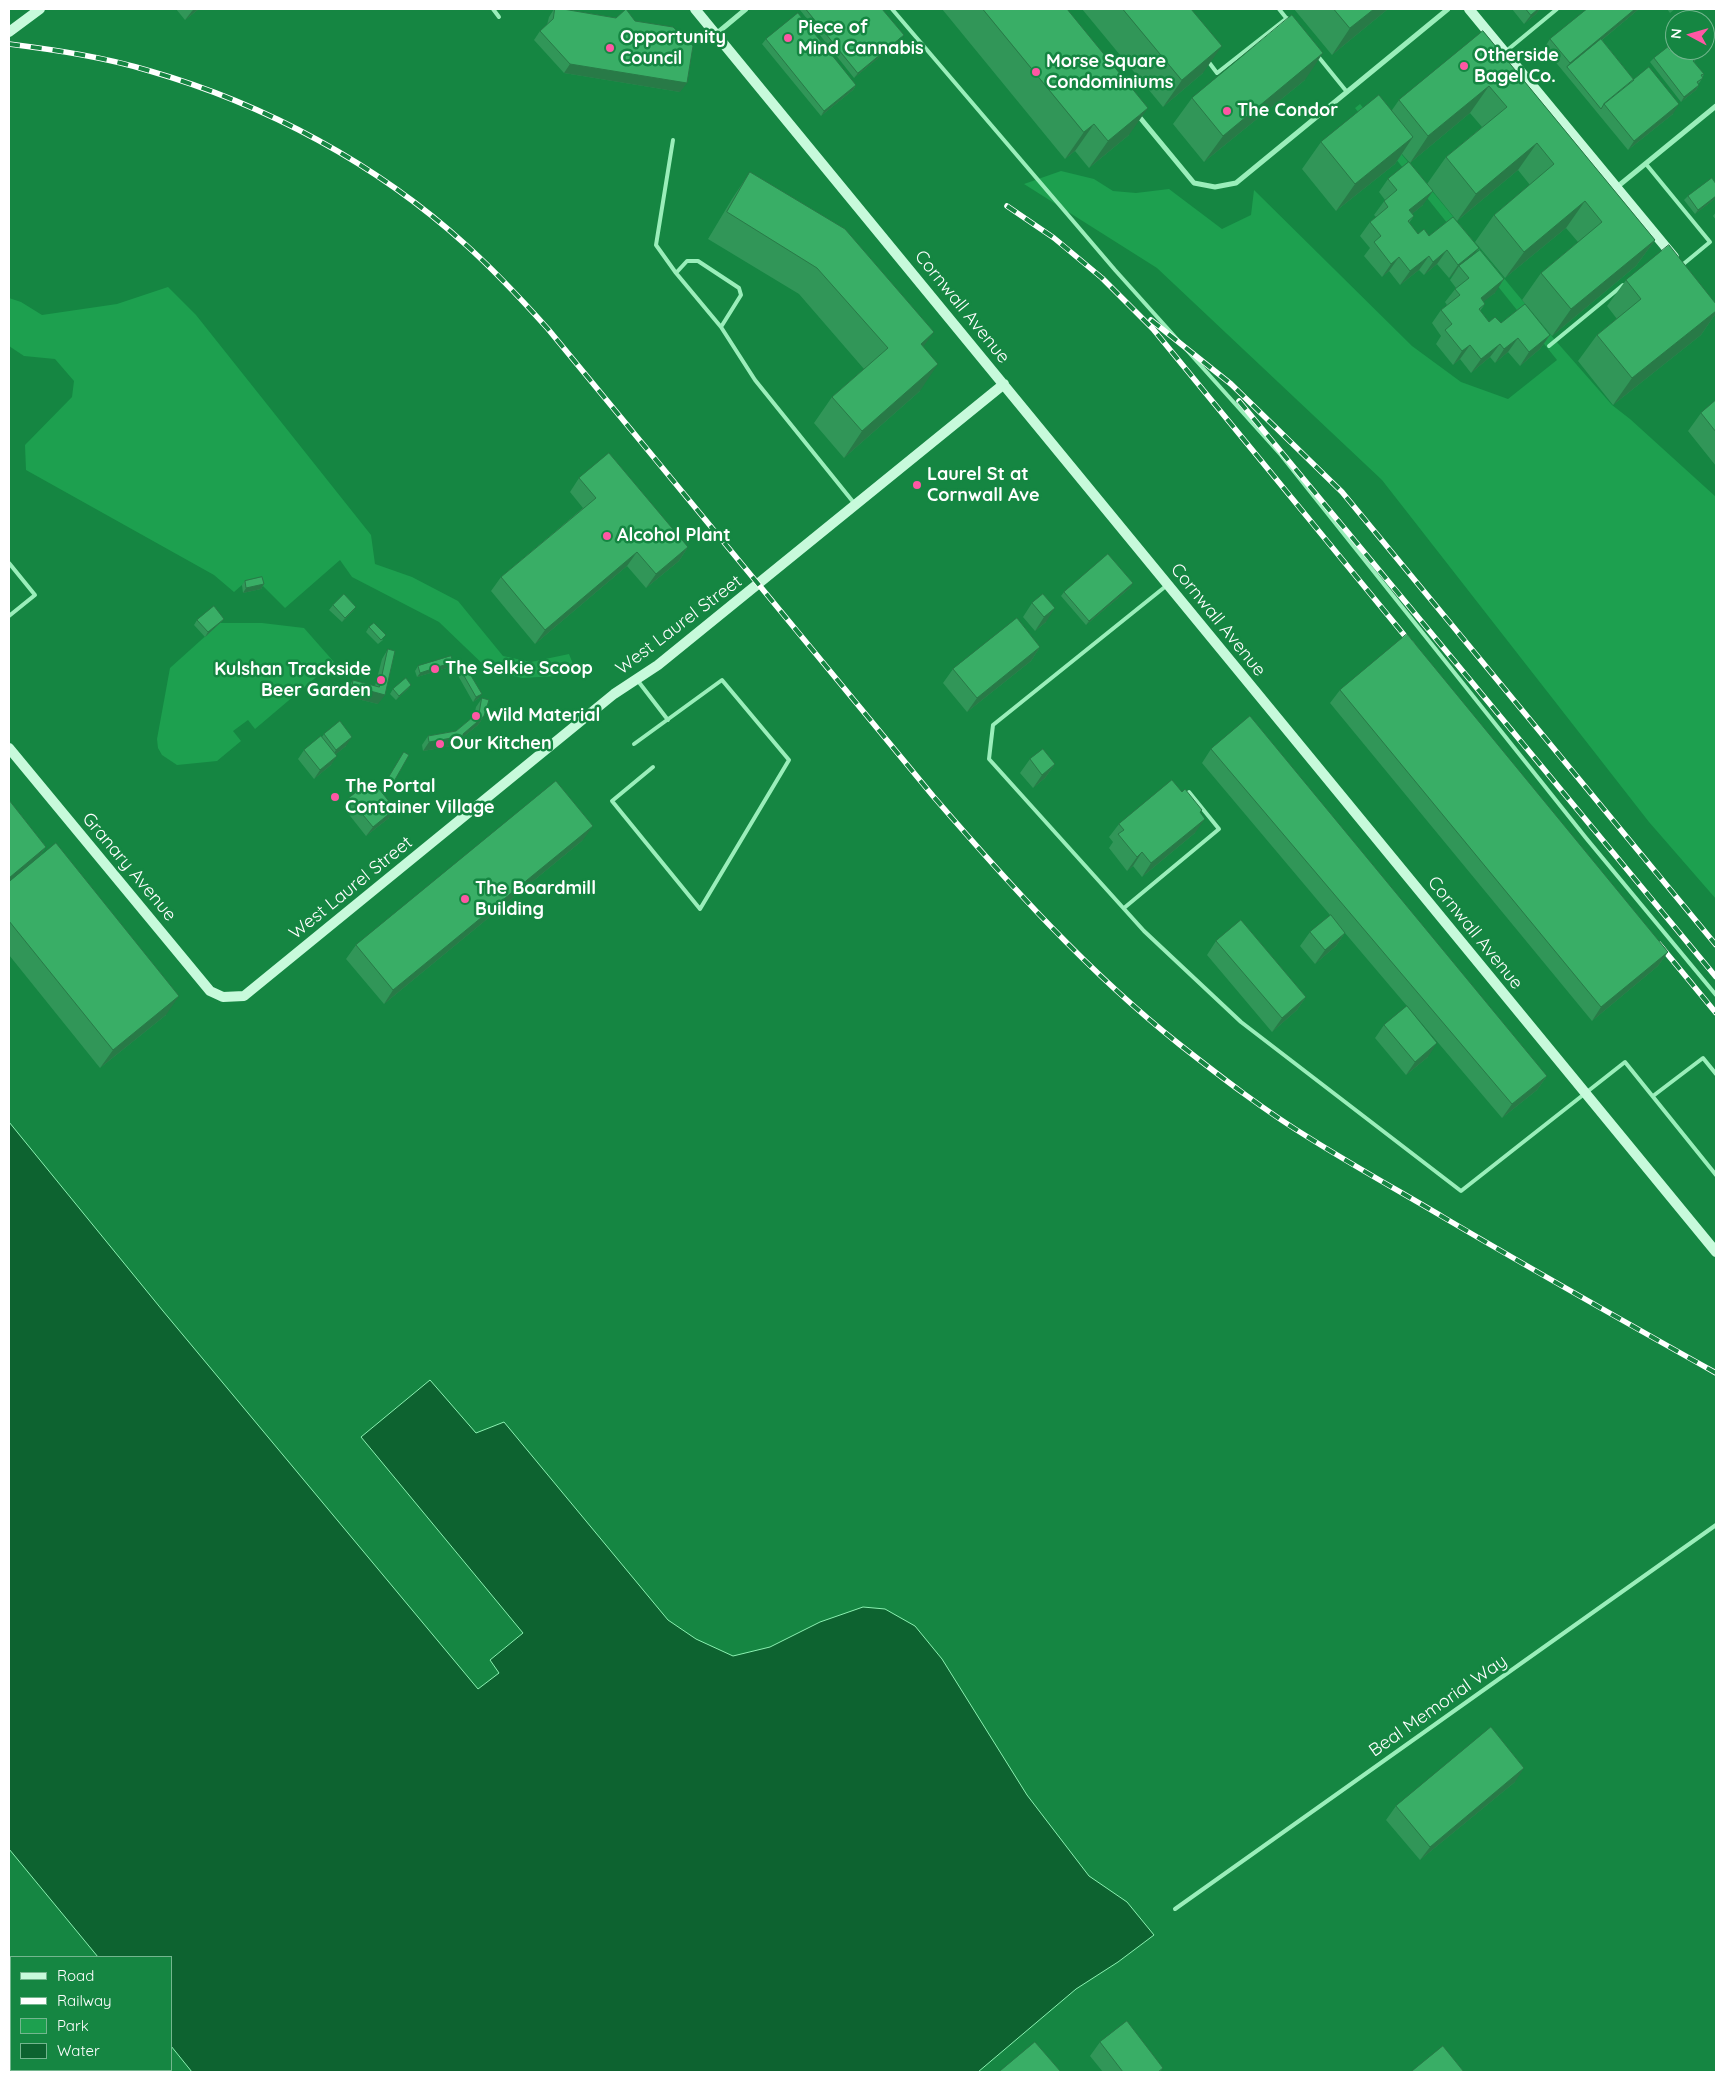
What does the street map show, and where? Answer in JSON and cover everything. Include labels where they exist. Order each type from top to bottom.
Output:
[{"type":"street","points":[[9,32],[40,9]]},
{"type":"street","name":"Cornwall Avenue","points":[[695,9],[1716,1252]]},
{"type":"street","points":[[716,34],[746,9]]},
{"type":"street","points":[[1131,106],[1194,183],[1215,188],[1236,183],[1448,9]]},
{"type":"street","points":[[1469,9],[1616,188],[1664,252],[1684,270]]},
{"type":"street","points":[[1616,188],[1716,106]]},
{"type":"street","name":"West Laurel Street","points":[[231,998],[244,996],[614,694],[690,640],[1004,384]]},
{"type":"street","name":"Granary Avenue","points":[[9,748],[210,991],[231,998]]},
{"type":"lane","points":[[493,9],[499,17]]},
{"type":"lane","points":[[892,9],[1115,270],[1281,455],[1579,830],[1716,995]]},
{"type":"lane","points":[[1279,9],[1292,25]]},
{"type":"lane","points":[[1505,52],[1557,9]]},
{"type":"lane","points":[[1206,58],[1218,73],[1286,18]]},
{"type":"lane","points":[[1316,53],[1347,92]]},
{"type":"lane","points":[[673,140],[656,246],[676,273],[722,327],[755,380],[856,505]]},
{"type":"lane","points":[[1646,164],[1710,242],[1684,270]]},
{"type":"lane","points":[[676,273],[687,261],[698,261],[739,288],[741,296],[722,327]]},
{"type":"lane","points":[[1549,346],[1630,280]]},
{"type":"lane","points":[[9,563],[35,595],[9,616]]},
{"type":"lane","points":[[1168,584],[993,725],[988,759],[1144,931],[1241,1022],[1461,1192],[1625,1062],[1716,1175]]},
{"type":"lane","points":[[637,679],[668,720]]},
{"type":"lane","points":[[634,744],[722,680],[789,760],[700,909],[612,801],[653,767]]},
{"type":"lane","points":[[1124,908],[1219,829],[1189,792]]},
{"type":"lane","points":[[1653,1096],[1703,1058],[1716,1074]]},
{"type":"lane","name":"Beal Memorial Way","points":[[1175,1909],[1716,1525]]},
{"type":"green space","points":[[1360,104],[1555,340],[1612,405],[1716,497],[1716,899],[1649,822],[1382,480],[1157,268],[1024,184],[1061,171],[1094,179],[1113,191],[1136,193],[1169,189],[1222,229],[1251,215],[1254,190],[1412,346],[1461,382],[1508,399],[1557,360],[1355,108]]},
{"type":"green space","points":[[168,287],[196,315],[371,535],[375,564],[412,577],[458,601],[503,656],[531,662],[569,654],[573,664],[556,676],[522,678],[489,670],[439,622],[352,577],[340,560],[285,608],[259,582],[242,585],[234,592],[214,575],[26,470],[25,445],[72,397],[74,381],[55,359],[24,356],[9,346],[9,298],[21,302],[42,315],[117,304]]},
{"type":"green space","points":[[220,623],[262,623],[304,628],[334,662],[255,729],[248,720],[233,731],[241,741],[217,761],[177,765],[162,755],[158,748],[157,739],[170,668]]},
{"type":"water","points":[[9,1122],[163,1311],[478,1689],[499,1673],[490,1660],[523,1633],[361,1437],[430,1380],[476,1433],[504,1422],[668,1620],[696,1639],[733,1656],[770,1647],[820,1622],[863,1607],[885,1609],[915,1626],[942,1659],[1027,1795],[1089,1876],[1127,1902],[1154,1935],[1118,1962],[1076,1989],[978,2072],[192,2072],[172,2047],[172,1956],[97,1956],[9,1849]]},
{"type":"water","points":[[9,1977],[10,2071],[88,2072],[9,2072]]},
{"type":"building","name":"Opportunity Council","points":[[555,9],[616,18],[626,9],[635,21],[673,27],[693,46],[687,83],[570,64],[540,31],[553,19]]},
{"type":"building","points":[[806,9],[882,9],[904,35],[858,73]]},
{"type":"building","points":[[983,9],[1067,9],[1148,108],[1108,141],[1094,124],[1084,132]]},
{"type":"building","points":[[1123,9],[1191,9],[1222,46],[1182,80]]},
{"type":"building","points":[[1334,9],[1374,9],[1350,28]]},
{"type":"building","points":[[1526,9],[1538,9],[1531,15]]},
{"type":"building","points":[[1587,9],[1635,9],[1570,63],[1550,39]]},
{"type":"building","points":[[798,13],[856,85],[824,111],[766,39]]},
{"type":"building","name":"The Condor","points":[[1292,15],[1323,53],[1223,136],[1192,98]]},
{"type":"building","points":[[1483,31],[1655,240],[1571,309],[1541,273],[1602,222],[1585,201],[1524,252],[1494,215],[1554,164],[1537,143],[1476,194],[1446,157],[1507,107],[1489,86],[1428,136],[1399,100]]},
{"type":"building","points":[[1601,39],[1634,80],[1604,104],[1601,109],[1567,67]]},
{"type":"building","points":[[1665,49],[1665,60],[1694,60],[1693,61],[1704,74],[1701,75],[1703,78],[1697,82],[1699,85],[1684,97],[1654,58]]},
{"type":"building","points":[[1649,67],[1679,104],[1634,141],[1604,104]]},
{"type":"building","points":[[1379,95],[1413,137],[1355,184],[1321,142]]},
{"type":"building","points":[[1409,162],[1433,191],[1409,210],[1414,216],[1408,221],[1418,234],[1424,229],[1429,236],[1453,217],[1479,248],[1458,265],[1447,250],[1433,262],[1429,256],[1410,271],[1399,257],[1391,264],[1374,242],[1381,236],[1370,222],[1388,207],[1384,201],[1397,190],[1388,179]]},
{"type":"building","points":[[750,172],[845,229],[934,332],[921,344],[938,364],[862,431],[832,397],[888,348],[817,268],[727,212]]},
{"type":"building","points":[[1712,178],[1716,184],[1716,196],[1698,210],[1688,196]]},
{"type":"building","points":[[1669,245],[1716,304],[1716,311],[1632,378],[1597,335],[1641,299],[1626,280]]},
{"type":"building","points":[[1480,250],[1504,279],[1481,298],[1485,304],[1479,309],[1489,322],[1495,317],[1501,323],[1525,304],[1550,335],[1529,352],[1518,338],[1504,349],[1500,344],[1481,359],[1470,345],[1462,351],[1445,330],[1452,324],[1441,310],[1460,295],[1455,289],[1469,278],[1459,266]]},
{"type":"building","points":[[1716,400],[1716,432],[1701,413]]},
{"type":"building","name":"Alcohol Plant","points":[[609,453],[688,547],[656,574],[637,552],[545,630],[501,577],[596,498],[579,478]]},
{"type":"building","points":[[1108,554],[1133,583],[1089,621],[1064,592]]},
{"type":"building","points":[[262,577],[264,584],[246,588],[245,581]]},
{"type":"building","points":[[344,594],[356,607],[345,618],[333,605]]},
{"type":"building","points":[[1043,594],[1055,608],[1044,617],[1032,603]]},
{"type":"building","points":[[214,606],[224,619],[208,632],[197,620]]},
{"type":"building","points":[[1017,618],[1040,647],[977,698],[953,669]]},
{"type":"building","points":[[374,623],[386,635],[381,640],[369,627]]},
{"type":"building","points":[[1407,634],[1668,952],[1601,1007],[1340,690]]},
{"type":"building","points":[[388,649],[395,651],[385,695],[352,686],[353,680],[379,687]]},
{"type":"building","points":[[451,656],[453,662],[420,673],[418,666]]},
{"type":"building","points":[[464,664],[482,694],[476,697],[459,667]]},
{"type":"building","points":[[406,678],[411,685],[399,696],[393,689]]},
{"type":"building","points":[[482,698],[489,700],[484,716],[463,736],[429,742],[428,736],[456,731],[479,712]]},
{"type":"building","points":[[1250,716],[1547,1076],[1512,1104],[1211,749]]},
{"type":"building","points":[[340,721],[352,737],[336,750],[324,734]]},
{"type":"building","points":[[321,736],[337,756],[320,770],[304,750]]},
{"type":"building","points":[[1043,749],[1055,764],[1042,775],[1030,759]]},
{"type":"building","points":[[404,752],[409,755],[392,785],[386,782]]},
{"type":"building","points":[[372,780],[395,809],[373,827],[349,798]]},
{"type":"building","points":[[1172,780],[1182,792],[1185,789],[1202,810],[1200,812],[1205,819],[1151,863],[1142,852],[1137,857],[1118,834],[1124,830],[1119,824]]},
{"type":"building","name":"The Boardmill Building","points":[[556,781],[593,826],[393,990],[356,945]]},
{"type":"building","points":[[9,800],[46,847],[9,878]]},
{"type":"building","points":[[56,843],[179,996],[113,1050],[9,921],[9,882]]},
{"type":"building","points":[[1331,915],[1345,933],[1325,950],[1310,932]]},
{"type":"building","points":[[1241,920],[1306,997],[1282,1018],[1216,941]]},
{"type":"building","points":[[1407,1006],[1437,1043],[1415,1062],[1384,1025]]},
{"type":"building","points":[[1491,1727],[1524,1768],[1430,1847],[1396,1806]]},
{"type":"building","points":[[1127,2021],[1163,2068],[1158,2072],[1123,2072],[1100,2042]]},
{"type":"building","points":[[1035,2042],[1061,2072],[999,2072]]},
{"type":"building","points":[[1443,2046],[1464,2072],[1411,2072]]},
{"type":"railway","points":[[9,44],[80,54],[133,66],[193,85],[235,101],[277,119],[318,140],[395,188],[432,216],[487,265],[548,329],[933,796],[1020,894],[1112,987],[1195,1056],[1294,1128],[1360,1169],[1511,1257],[1716,1373]]},
{"type":"railway","points":[[1007,206],[1054,238],[1102,278],[1153,329],[1414,647]]},
{"type":"railway","points":[[1151,320],[1231,384],[1342,492],[1716,945]]},
{"type":"railway","points":[[1239,401],[1716,977]]},
{"type":"railway","points":[[1659,944],[1716,1013]]},
{"type":"place","name":"Piece of Mind Cannabis","points":[[788,38]]},
{"type":"place","name":"Opportunity Council","points":[[610,48]]},
{"type":"place","name":"Otherside Bagel Co.","points":[[1464,66]]},
{"type":"place","name":"Morse Square Condominiums","points":[[1036,72]]},
{"type":"place","name":"The Condor","points":[[1227,111]]},
{"type":"place","name":"Laurel St at Cornwall Ave","points":[[917,485]]},
{"type":"place","name":"Alcohol Plant","points":[[607,536]]},
{"type":"place","name":"The Selkie Scoop","points":[[435,669]]},
{"type":"place","name":"Kulshan Trackside Beer Garden","points":[[381,680]]},
{"type":"place","name":"Wild Material","points":[[476,716]]},
{"type":"place","name":"Our Kitchen","points":[[440,744]]},
{"type":"place","name":"The Portal Container Village","points":[[335,797]]},
{"type":"place","name":"The Boardmill Building","points":[[465,899]]}]
